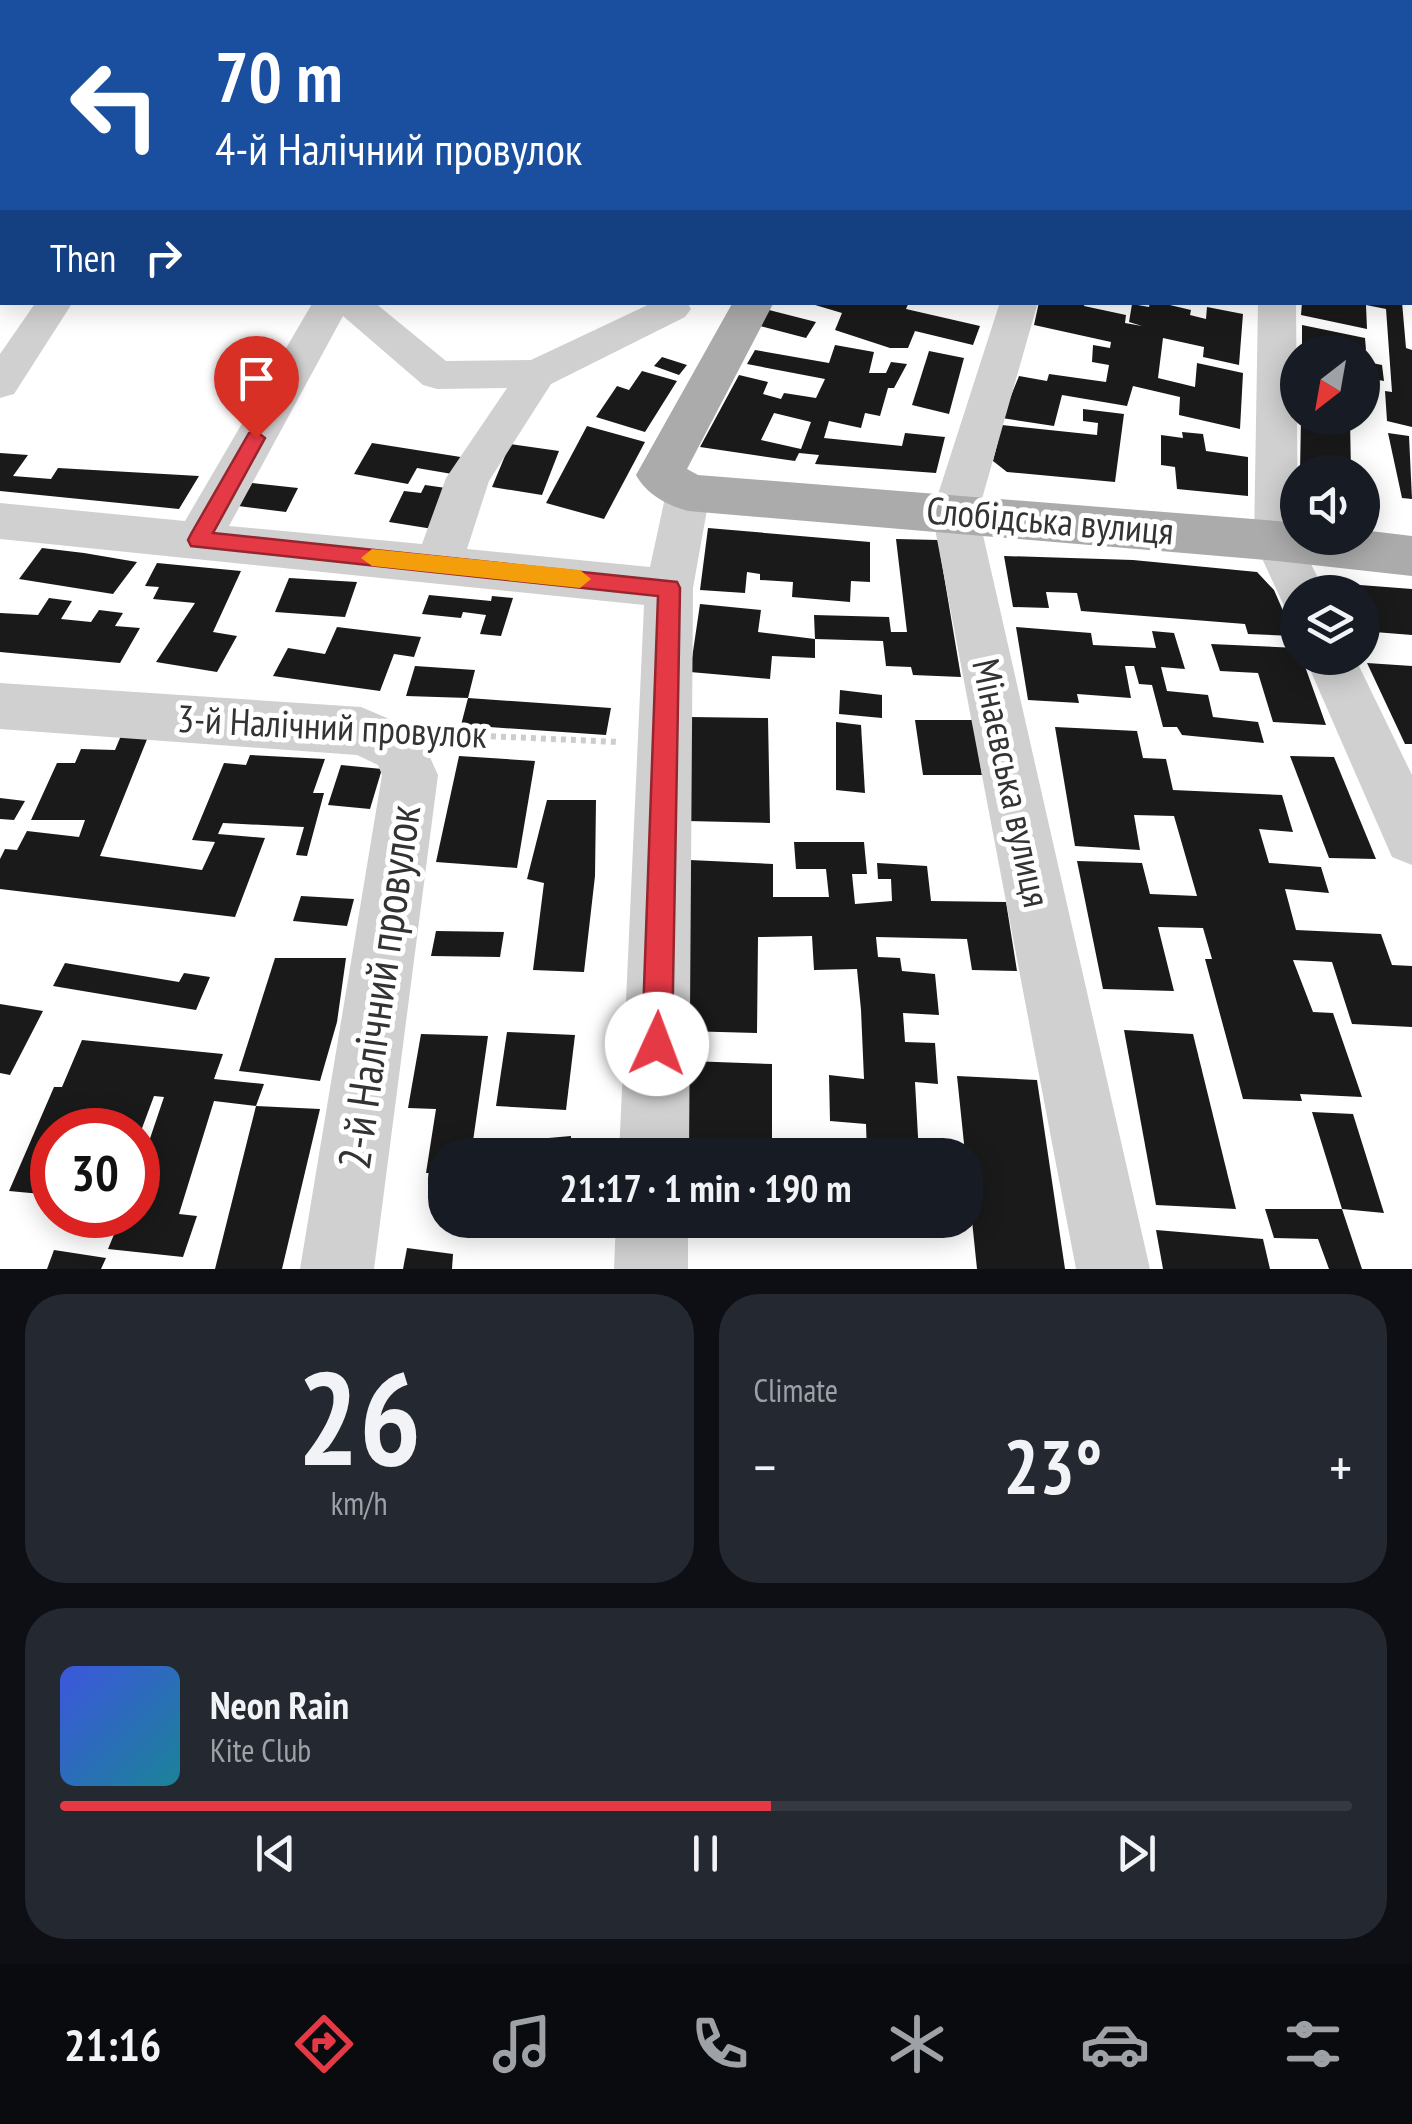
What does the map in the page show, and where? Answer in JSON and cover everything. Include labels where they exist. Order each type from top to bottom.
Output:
[{"type":"main road","points":[[688,492],[660,475],[752,305]]},
{"type":"main road","name":"Слобідська вулиця","points":[[688,492],[954,512],[1412,556]]},
{"type":"street","points":[[0,384],[54,305]]},
{"type":"street","points":[[198,540],[330,305]]},
{"type":"street","points":[[354,305],[436,375],[537,374],[667,306]]},
{"type":"street","name":"Мінаєвська вулиця","points":[[1017,305],[954,512],[1113,1269]]},
{"type":"street","points":[[1277,305],[1278,541],[1293,575]]},
{"type":"street","points":[[438,564],[468,478],[537,374]]},
{"type":"street","points":[[654,1138],[669,588],[688,492]]},
{"type":"street","points":[[0,520],[669,588]]},
{"type":"street","points":[[1338,675],[1412,837]]},
{"type":"street","name":"3-й Налічний провулок","points":[[0,706],[361,731]]},
{"type":"street","name":"2-й Налічний провулок","points":[[337,1269],[410,775],[399,748],[361,731]]},
{"type":"street","points":[[651,1269],[652,1238]]},
{"type":"path","name":"3-й Налічний провулок","points":[[361,731],[665,744]]},
{"type":"building","points":[[815,305],[908,305],[906,309],[980,326],[973,345],[915,331],[908,348],[890,348],[835,330],[842,313]]},
{"type":"building","points":[[1038,305],[1084,305],[1126,315],[1125,323],[1142,326],[1129,322],[1132,305],[1170,305],[1206,319],[1207,307],[1243,314],[1239,365],[1203,357],[1204,347],[1163,338],[1158,378],[1195,387],[1197,363],[1243,373],[1240,429],[1179,415],[1180,397],[1133,386],[1127,406],[1062,395],[1054,426],[1002,418],[1019,376],[1047,381],[1049,374],[1106,382],[1109,365],[1092,362],[1093,345],[1110,348],[1111,342],[1034,325]]},
{"type":"building","points":[[1302,305],[1366,305],[1367,329],[1301,315]]},
{"type":"building","points":[[1366,305],[1402,305],[1406,348],[1412,350],[1412,427],[1387,421],[1385,391],[1392,392],[1386,309]]},
{"type":"building","points":[[769,310],[816,322],[806,338],[760,326]]},
{"type":"building","points":[[1302,325],[1350,335],[1302,335]]},
{"type":"building","points":[[835,345],[874,352],[869,373],[886,373],[891,362],[907,364],[894,388],[888,388],[880,416],[865,413],[861,428],[829,421],[824,438],[902,446],[905,433],[945,437],[936,473],[815,464],[819,455],[799,453],[795,461],[700,447],[739,375],[768,382],[763,394],[781,399],[784,393],[816,398],[825,379],[747,364],[755,350],[829,363]],"holes":[[[774,413],[811,422],[801,449],[761,440]]]},
{"type":"building","points":[[929,351],[964,358],[949,414],[912,405]]},
{"type":"building","points":[[662,357],[687,365],[679,375],[654,366]]},
{"type":"building","points":[[642,371],[677,381],[645,432],[596,417],[617,386],[629,390]]},
{"type":"building","points":[[1083,409],[1124,414],[1115,482],[1007,472],[993,461],[1002,425],[1097,435],[1098,423],[1083,421]]},
{"type":"building","points":[[587,426],[645,442],[604,519],[546,503]]},
{"type":"building","points":[[1182,432],[1203,434],[1206,451],[1248,457],[1248,496],[1177,489],[1175,467],[1161,465],[1161,435],[1183,438]]},
{"type":"building","points":[[1388,433],[1409,436],[1412,499],[1402,498]]},
{"type":"building","points":[[1301,435],[1350,435],[1351,455],[1300,455]]},
{"type":"building","points":[[372,443],[467,458],[458,475],[417,468],[408,484],[354,474]]},
{"type":"building","points":[[510,444],[559,451],[542,495],[492,487]]},
{"type":"building","points":[[0,453],[28,455],[13,476],[51,479],[58,468],[199,476],[179,509],[0,491]]},
{"type":"building","points":[[252,483],[298,488],[286,512],[238,506]]},
{"type":"building","points":[[425,485],[453,489],[433,529],[389,522],[404,491],[421,493]]},
{"type":"building","points":[[708,528],[870,542],[870,582],[851,581],[850,602],[792,597],[793,582],[760,580],[760,574],[747,572],[745,593],[700,590]]},
{"type":"building","points":[[896,539],[938,540],[961,677],[913,675],[911,667],[886,666],[883,641],[815,639],[814,615],[889,617],[891,632],[907,632]]},
{"type":"building","points":[[42,548],[137,562],[113,594],[19,579]]},
{"type":"building","points":[[1004,556],[1133,560],[1257,572],[1274,590],[1280,604],[1280,635],[1248,634],[1245,624],[1081,611],[1077,593],[1046,592],[1049,608],[1013,607]]},
{"type":"building","points":[[157,563],[241,571],[213,632],[237,636],[217,672],[156,662],[195,603],[153,599],[159,587],[145,586]]},
{"type":"building","points":[[289,578],[357,582],[345,617],[275,612]]},
{"type":"building","points":[[1380,587],[1412,589],[1412,635],[1380,632]]},
{"type":"building","points":[[429,595],[491,601],[492,596],[513,598],[501,636],[480,634],[486,615],[463,612],[461,618],[422,614]]},
{"type":"building","points":[[49,598],[72,601],[61,619],[91,622],[99,610],[123,613],[115,626],[140,628],[120,663],[0,652],[0,613],[38,615]]},
{"type":"building","points":[[700,604],[761,610],[758,632],[815,639],[815,658],[772,656],[770,679],[690,672]]},
{"type":"building","points":[[337,627],[421,637],[414,657],[394,654],[380,691],[273,676],[288,648],[325,654]]},
{"type":"building","points":[[1016,627],[1091,633],[1093,645],[1156,648],[1152,631],[1174,633],[1185,669],[1161,667],[1167,691],[1208,695],[1213,717],[1258,722],[1264,743],[1182,735],[1177,727],[1163,727],[1152,685],[1139,684],[1134,666],[1125,666],[1131,698],[1077,694],[1079,703],[1028,700]]},
{"type":"building","points":[[1211,644],[1280,647],[1280,675],[1308,675],[1326,725],[1273,722],[1258,673],[1220,671]]},
{"type":"building","points":[[1380,664],[1412,666],[1412,744],[1405,744],[1373,675],[1380,675]]},
{"type":"building","points":[[415,666],[475,670],[468,698],[406,696]]},
{"type":"building","points":[[840,690],[882,695],[882,718],[839,714]]},
{"type":"building","points":[[468,698],[611,708],[606,735],[461,725]]},
{"type":"building","points":[[690,717],[768,718],[770,823],[687,821]]},
{"type":"building","points":[[915,720],[973,720],[982,775],[923,775]]},
{"type":"building","points":[[836,722],[861,725],[865,793],[836,790]]},
{"type":"building","points":[[125,726],[152,727],[100,856],[202,870],[215,842],[192,840],[224,763],[246,765],[250,755],[325,759],[313,793],[324,793],[307,856],[296,855],[304,827],[223,823],[218,834],[265,838],[235,917],[0,889],[0,859],[5,849],[17,850],[27,831],[79,837],[85,820],[31,820],[57,763],[75,763],[81,749],[115,750]]},
{"type":"building","points":[[1055,727],[1137,731],[1143,758],[1166,759],[1173,790],[1282,795],[1293,832],[1259,829],[1269,863],[1321,867],[1329,893],[1285,889],[1296,930],[1381,934],[1392,965],[1412,966],[1412,1027],[1352,1024],[1332,962],[1293,960],[1313,1012],[1333,1013],[1362,1097],[1300,1094],[1302,1101],[1243,1099],[1205,959],[1212,959],[1203,928],[1158,927],[1174,991],[1103,989],[1077,861],[1142,863],[1150,894],[1197,896],[1174,816],[1134,815],[1140,850],[1075,846]]},
{"type":"building","points":[[459,756],[535,761],[517,868],[436,862]]},
{"type":"building","points":[[1290,756],[1334,757],[1376,859],[1329,858]]},
{"type":"building","points":[[341,765],[382,769],[370,809],[328,805]]},
{"type":"building","points":[[0,798],[25,801],[14,820],[0,819]]},
{"type":"building","points":[[547,800],[596,800],[595,876],[584,972],[533,970],[544,883],[527,879]]},
{"type":"building","points":[[794,842],[864,842],[867,874],[852,874],[855,904],[892,901],[891,879],[878,879],[877,863],[927,866],[931,901],[1006,902],[1017,971],[972,970],[967,939],[876,937],[878,957],[900,958],[902,971],[935,974],[939,1015],[903,1013],[905,1042],[935,1043],[938,1084],[915,1082],[918,1138],[866,1138],[866,1124],[830,1121],[829,1075],[864,1079],[861,1010],[857,969],[814,970],[812,936],[758,937],[757,1033],[683,1031],[690,860],[773,864],[773,897],[829,897],[826,869],[796,869]]},
{"type":"building","points":[[301,896],[354,899],[347,926],[293,921]]},
{"type":"building","points":[[436,931],[504,932],[500,957],[431,956]]},
{"type":"building","points":[[275,958],[346,958],[337,1022],[320,1081],[239,1071]]},
{"type":"building","points":[[65,963],[179,982],[184,973],[210,977],[196,1010],[53,986]]},
{"type":"building","points":[[0,1004],[43,1011],[10,1075],[0,1073]]},
{"type":"building","points":[[1124,1030],[1193,1034],[1236,1209],[1156,1205]]},
{"type":"building","points":[[507,1032],[575,1035],[566,1110],[496,1106]]},
{"type":"building","points":[[421,1034],[488,1036],[473,1138],[431,1138],[436,1109],[408,1108]]},
{"type":"building","points":[[82,1040],[223,1054],[214,1079],[264,1084],[256,1106],[214,1101],[179,1214],[197,1216],[183,1257],[108,1249],[113,1238],[160,1238],[160,1109],[164,1097],[154,1096],[150,1108],[45,1108],[54,1087],[62,1087]]},
{"type":"building","points":[[689,1061],[772,1064],[772,1138],[687,1138]]},
{"type":"building","points":[[957,1076],[1037,1080],[1065,1269],[977,1269],[974,1238],[983,1238],[983,1138],[963,1138]]},
{"type":"building","points":[[256,1106],[320,1109],[282,1269],[215,1269]]},
{"type":"building","points":[[1312,1112],[1353,1114],[1384,1213],[1342,1209]]},
{"type":"building","points":[[30,1142],[30,1193],[9,1191]]},
{"type":"building","points":[[1265,1209],[1342,1209],[1362,1269],[1329,1269],[1318,1239],[1274,1238]]},
{"type":"building","points":[[1156,1230],[1263,1239],[1270,1269],[1163,1269]]},
{"type":"building","points":[[407,1248],[453,1254],[452,1269],[403,1269]]},
{"type":"building","points":[[54,1250],[106,1258],[101,1269],[47,1269]]},
{"type":"slow traffic","points":[[372,558],[580,579]]},
{"type":"route","points":[[256,438],[198,540],[669,588],[657,1044]]}]
